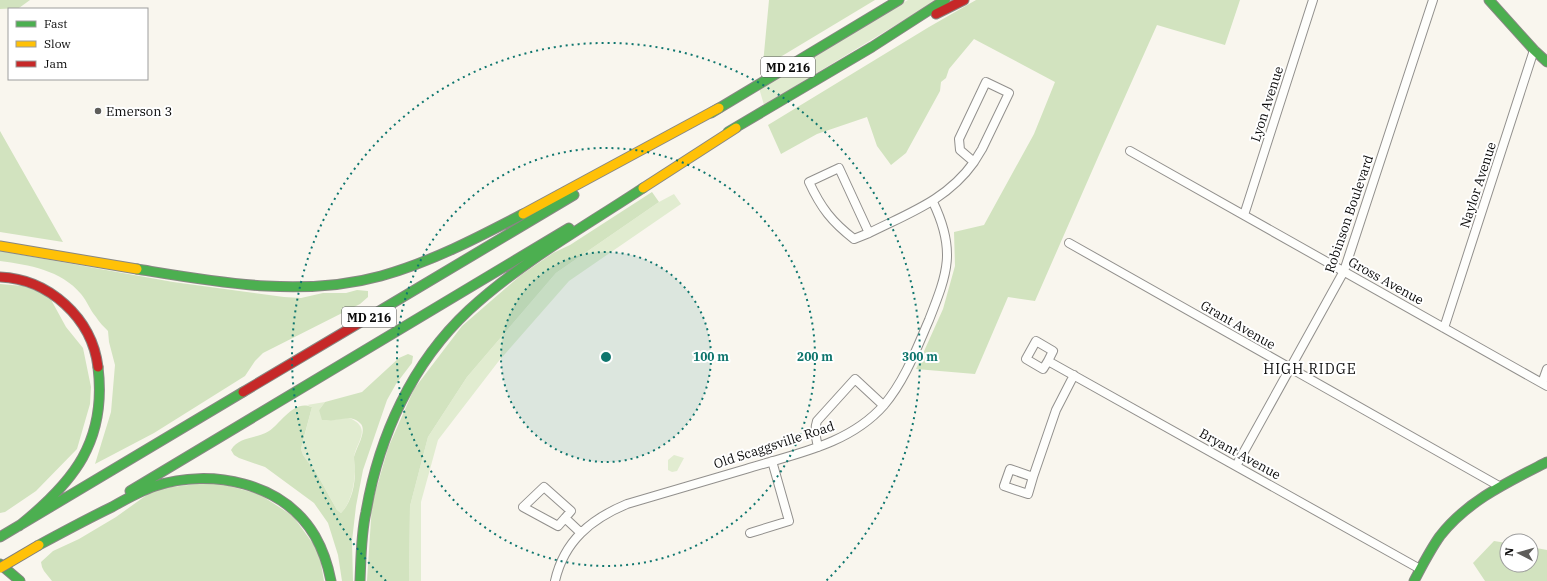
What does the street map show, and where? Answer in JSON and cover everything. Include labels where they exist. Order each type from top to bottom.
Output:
[{"type":"main road","points":[[856,26],[894,0]]},
{"type":"main road","name":"MD 216","points":[[0,538],[899,0]]},
{"type":"main road","name":"MD 216","points":[[0,568],[872,47],[945,0]]},
{"type":"main road","points":[[872,47],[964,0]]},
{"type":"main road","points":[[1489,0],[1534,50],[1547,62]]},
{"type":"main road","points":[[0,246],[158,273],[241,284],[282,288],[329,286],[350,283],[395,272],[441,255],[555,198],[719,108]]},
{"type":"main road","points":[[360,581],[362,536],[366,504],[380,449],[388,427],[414,379],[433,351],[450,330],[477,302],[529,262],[736,128]]},
{"type":"main road","points":[[0,277],[24,280],[39,286],[68,305],[88,334],[94,349],[101,388],[99,408],[94,430],[88,448],[79,465],[55,496],[19,526]]},
{"type":"main road","points":[[1414,581],[1431,549],[1450,525],[1470,506],[1499,486],[1547,462]]},
{"type":"main road","points":[[39,545],[154,486],[189,478],[223,479],[257,488],[288,505],[302,518],[313,531],[322,547],[329,566],[331,581]]},
{"type":"main road","points":[[0,564],[20,581]]},
{"type":"street","name":"Lyon Avenue","points":[[1244,214],[1314,0]]},
{"type":"street","name":"Robinson Boulevard","points":[[1236,466],[1344,271],[1433,0]]},
{"type":"street","name":"Naylor Avenue","points":[[1444,328],[1534,50]]},
{"type":"street","points":[[869,233],[839,168],[809,182],[817,200],[827,215],[839,228],[854,239],[869,233],[933,202],[956,184],[974,162],[1010,93],[986,82],[959,139],[960,150],[974,162]]},
{"type":"street","name":"Gross Avenue","points":[[1130,150],[1545,384]]},
{"type":"street","name":"Old Scaggsville Road","points":[[555,581],[561,561],[571,545],[581,533],[604,514],[627,504],[818,447],[848,433],[869,418],[883,405],[902,379],[910,365],[945,275],[947,264],[947,240],[940,217],[933,202]]},
{"type":"street","name":"Grant Avenue","points":[[1069,243],[1499,486]]},
{"type":"street","name":"Bryant Avenue","points":[[1048,360],[1420,569]]},
{"type":"street","points":[[1545,384],[1547,369]]},
{"type":"street","points":[[1033,477],[1056,410],[1074,375]]},
{"type":"street","points":[[818,447],[815,434],[817,421],[855,379],[883,405]]},
{"type":"street","points":[[750,533],[789,521],[772,461]]},
{"type":"street","points":[[544,486],[571,510],[565,518],[558,526],[523,507],[544,486]]},
{"type":"street","points":[[565,518],[581,533]]},
{"type":"green space","points":[[0,0],[30,0],[19,8],[0,9]]},
{"type":"green space","points":[[769,0],[875,0],[767,65],[763,64]]},
{"type":"green space","points":[[908,0],[937,0],[764,105],[759,88]]},
{"type":"green space","points":[[976,0],[1240,0],[1225,45],[1157,25],[1035,301],[1008,297],[975,374],[916,369],[943,309],[955,266],[954,232],[984,225],[1034,134],[1055,82],[974,39],[949,69],[946,78],[941,82],[940,91],[906,153],[891,165],[877,146],[867,117],[817,134],[781,154],[768,125]]},
{"type":"green space","points":[[0,131],[63,242],[0,232]]},
{"type":"green space","points":[[652,192],[659,202],[556,273],[467,377],[428,437],[410,506],[409,581],[367,581],[372,504],[388,448],[414,389],[462,326],[521,275],[553,253],[570,245]]},
{"type":"green space","points":[[674,194],[681,204],[569,281],[498,362],[438,440],[421,502],[421,581],[409,581],[410,506],[428,437],[467,377],[556,273],[659,202]]},
{"type":"green space","points":[[0,251],[173,282],[284,297],[301,298],[323,293],[346,293],[357,290],[368,291],[368,297],[360,304],[263,353],[255,361],[245,376],[154,433],[95,464],[111,412],[115,365],[109,342],[108,331],[100,323],[81,294],[64,279],[44,270],[22,264],[0,261]]},
{"type":"green space","points":[[0,284],[23,286],[49,296],[66,327],[83,348],[91,387],[90,404],[77,449],[36,491],[5,512],[0,513]]},
{"type":"green space","points":[[408,354],[413,356],[412,363],[396,384],[387,400],[363,470],[356,506],[352,541],[353,581],[342,581],[338,555],[328,523],[314,503],[265,467],[239,458],[234,455],[231,450],[238,442],[269,431],[288,413],[299,406],[305,405],[312,407],[301,449],[303,455],[317,474],[337,510],[341,513],[350,499],[353,488],[355,472],[354,457],[362,436],[363,427],[355,419],[345,418],[322,420],[319,410],[325,402],[362,392],[399,358]]},
{"type":"green space","points":[[325,402],[319,410],[335,420],[345,418],[352,419],[359,425],[362,433],[354,457],[355,472],[353,488],[350,499],[341,513],[337,510],[317,474],[303,455],[301,449],[312,407],[307,405]]},
{"type":"green space","points":[[674,455],[684,458],[677,471],[672,472],[668,470],[668,460]]},
{"type":"green space","points":[[214,482],[259,494],[293,516],[319,552],[324,581],[52,581],[44,571],[41,562],[53,551],[79,539],[116,517],[155,489]]},
{"type":"green space","points":[[1494,541],[1499,542],[1499,573],[1539,573],[1539,548],[1547,550],[1547,581],[1485,581],[1473,563]]},
{"type":"traffic: fast","points":[[711,113],[899,0]]},
{"type":"traffic: fast","points":[[728,132],[872,47],[945,0]]},
{"type":"traffic: fast","points":[[1489,0],[1534,50],[1547,62]]},
{"type":"traffic: fast","points":[[360,581],[364,520],[380,456],[389,429],[401,402],[431,353],[469,310],[510,276],[553,246],[643,188]]},
{"type":"traffic: fast","points":[[376,313],[574,195]]},
{"type":"traffic: fast","points":[[137,269],[198,279],[259,286],[290,287],[351,283],[381,276],[436,257],[523,214]]},
{"type":"traffic: fast","points":[[130,491],[569,228]]},
{"type":"traffic: fast","points":[[19,526],[39,510],[56,493],[71,476],[82,458],[91,438],[97,417],[99,393],[98,367]]},
{"type":"traffic: fast","points":[[0,537],[243,392]]},
{"type":"traffic: fast","points":[[1414,581],[1429,552],[1440,536],[1463,512],[1489,493],[1547,462]]},
{"type":"traffic: fast","points":[[39,545],[133,495],[155,486],[177,481],[199,479],[222,480],[244,484],[265,492],[284,503],[301,518],[315,536],[327,563],[331,581]]},
{"type":"traffic: fast","points":[[0,564],[20,581]]},
{"type":"traffic: slow","points":[[523,214],[719,108]]},
{"type":"traffic: slow","points":[[643,188],[736,128]]},
{"type":"traffic: slow","points":[[0,246],[137,269]]},
{"type":"traffic: slow","points":[[0,568],[39,545]]},
{"type":"traffic: jam","points":[[936,14],[964,0]]},
{"type":"traffic: jam","points":[[0,277],[18,279],[35,285],[51,293],[65,304],[87,333],[94,349],[98,367]]},
{"type":"traffic: jam","points":[[243,392],[376,313]]},
{"type":"place","name":"Emerson 3","points":[[98,111]]},
{"type":"district","name":"HIGH RIDGE","points":[[1310,369]]}]
